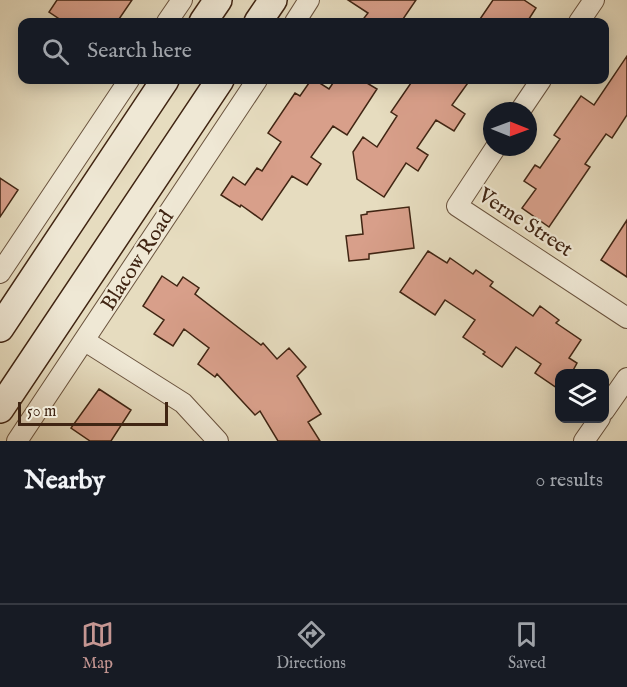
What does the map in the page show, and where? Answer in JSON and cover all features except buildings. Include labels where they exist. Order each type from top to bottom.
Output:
[{"type":"main road","points":[[206,18],[218,0]]},
{"type":"main road","points":[[261,18],[273,0]]},
{"type":"main road","points":[[0,328],[162,84]]},
{"type":"main road","name":"Blacow Road","points":[[0,409],[217,84]]},
{"type":"street","points":[[170,18],[182,0]]},
{"type":"street","points":[[298,18],[309,0]]},
{"type":"street","points":[[582,18],[594,0]]},
{"type":"street","points":[[0,273],[126,84]]},
{"type":"street","name":"Blacow Road","points":[[17,441],[254,84]]},
{"type":"street","points":[[526,102],[538,84]]},
{"type":"street","name":"Verne Street","points":[[490,156],[457,206],[627,318]]},
{"type":"street","points":[[85,341],[183,402],[218,441]]},
{"type":"street","points":[[609,404],[627,378]]},
{"type":"street","points":[[584,441],[597,423]]}]
